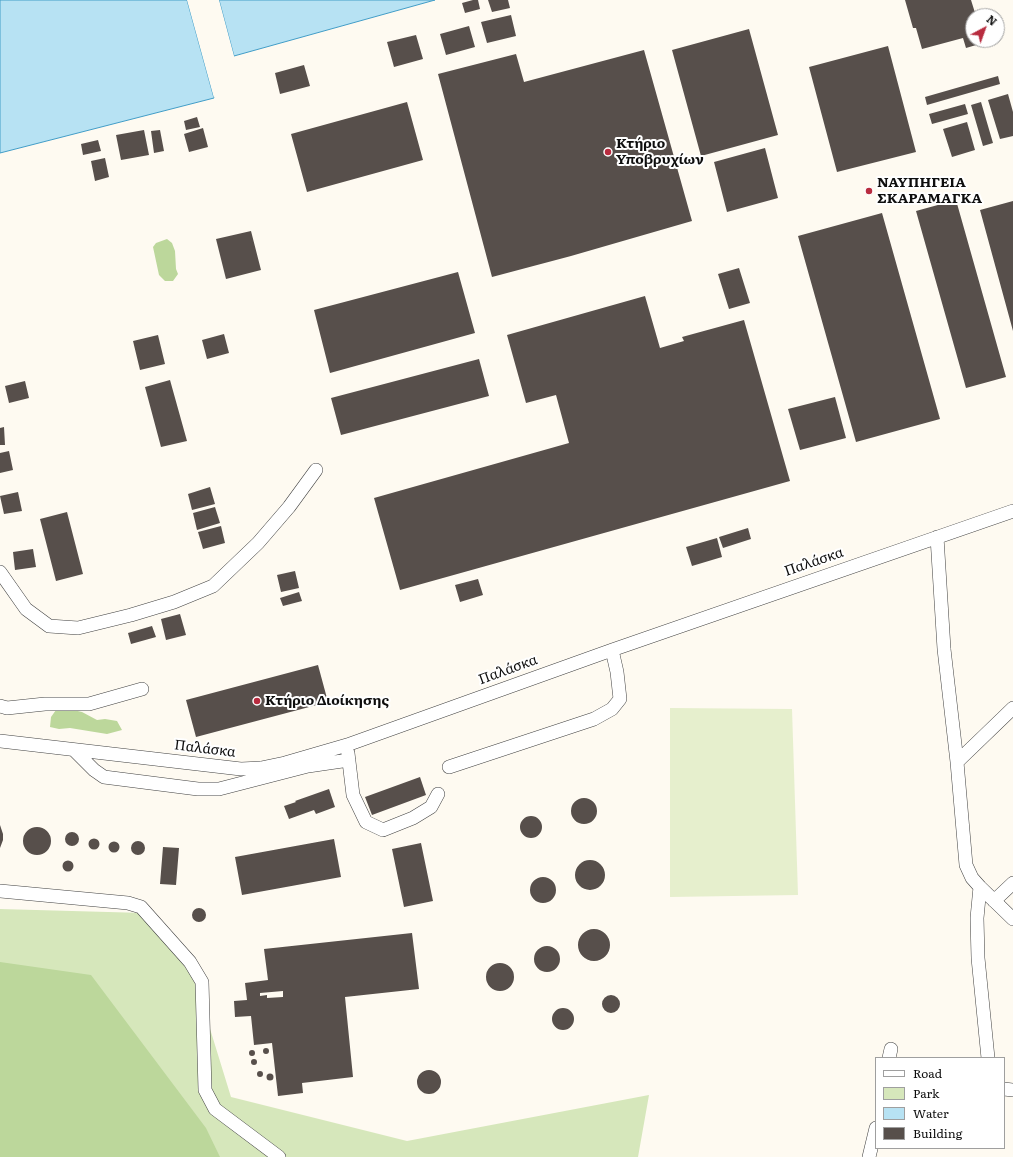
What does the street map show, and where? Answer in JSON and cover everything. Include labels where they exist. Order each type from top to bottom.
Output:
[{"type":"street","points":[[0,572],[26,609],[49,626],[78,628],[131,615],[174,602],[213,586],[258,543],[289,507],[316,470]]},
{"type":"street","name":"Παλάσκα","points":[[0,741],[241,769],[261,768],[285,763],[347,745],[612,650],[1013,511]]},
{"type":"street","points":[[937,537],[944,649],[957,762],[966,865],[972,878],[1013,919]]},
{"type":"street","points":[[449,767],[594,719],[612,708],[620,699],[617,672],[612,650]]},
{"type":"street","points":[[0,706],[7,708],[45,704],[89,704],[142,689]]},
{"type":"street","points":[[957,762],[1013,708]]},
{"type":"street","points":[[347,745],[353,795],[366,822],[384,830],[413,818],[431,807],[438,794]]},
{"type":"street","points":[[74,750],[94,770],[104,777],[198,789],[219,789],[308,766],[349,760]]},
{"type":"street","points":[[994,901],[1013,883]]},
{"type":"street","points":[[980,887],[977,918],[978,958],[988,1057]]},
{"type":"street","points":[[0,891],[128,904],[142,907],[190,962],[202,982],[205,1090],[212,1104],[215,1109],[279,1157]]},
{"type":"street","points":[[870,1157],[875,1133]]},
{"type":"green space","points":[[167,239],[172,243],[175,251],[176,269],[178,274],[173,281],[165,281],[159,275],[153,247],[156,243]]},
{"type":"green space","points":[[65,708],[82,712],[97,720],[105,719],[117,721],[122,730],[107,734],[70,728],[59,729],[50,727],[51,717],[56,710]]},
{"type":"green space","points":[[670,708],[792,709],[798,895],[670,897]]},
{"type":"green space","points":[[0,909],[144,913],[195,980],[231,1097],[407,1141],[649,1095],[638,1157],[0,1157]]},
{"type":"green space","points":[[0,962],[91,975],[206,1128],[220,1157],[0,1157]]},
{"type":"water","points":[[0,0],[187,0],[214,98],[0,153]]},
{"type":"water","points":[[219,0],[435,0],[234,56]]},
{"type":"pier","points":[[187,0],[189,0],[215,96],[214,98]]},
{"type":"pier","points":[[217,0],[219,0],[234,56],[233,58]]},
{"type":"building","points":[[478,0],[480,9],[465,13],[462,3]]},
{"type":"building","points":[[488,0],[508,0],[510,8],[492,12]]},
{"type":"building","points":[[905,0],[971,0],[974,8],[965,8],[965,45],[963,38],[922,49],[916,28],[913,28]]},
{"type":"building","points":[[511,15],[516,36],[487,43],[481,22]]},
{"type":"building","points":[[469,26],[475,47],[446,55],[440,34]]},
{"type":"building","points":[[749,29],[778,135],[701,156],[672,50]]},
{"type":"building","points":[[416,35],[423,59],[394,67],[387,42]]},
{"type":"building","points":[[888,46],[916,152],[837,172],[809,67]]},
{"type":"building","points":[[644,50],[692,221],[492,277],[438,74],[516,54],[524,82]]},
{"type":"building","points":[[304,65],[310,86],[280,94],[275,73]]},
{"type":"building","points":[[998,76],[1000,84],[927,105],[925,97]]},
{"type":"building","points":[[1008,94],[1013,112],[1013,136],[1000,139],[988,100]]},
{"type":"building","points":[[407,102],[423,160],[307,192],[291,134]]},
{"type":"building","points":[[981,102],[993,143],[983,146],[971,105]]},
{"type":"building","points":[[965,104],[968,114],[932,124],[929,114]]},
{"type":"building","points":[[197,117],[200,127],[186,130],[184,121]]},
{"type":"building","points":[[967,122],[975,150],[952,157],[943,129]]},
{"type":"building","points":[[203,128],[208,147],[189,152],[184,134]]},
{"type":"building","points":[[144,130],[149,155],[121,160],[116,135]]},
{"type":"building","points":[[160,130],[164,151],[154,153],[151,131]]},
{"type":"building","points":[[98,140],[101,151],[83,155],[81,144]]},
{"type":"building","points":[[765,148],[778,198],[727,212],[714,162]]},
{"type":"building","points":[[105,158],[109,177],[95,181],[91,161]]},
{"type":"building","points":[[956,200],[1006,377],[966,388],[916,211]]},
{"type":"building","points":[[1013,201],[1013,331],[980,210]]},
{"type":"building","points":[[882,213],[940,419],[856,442],[798,236]]},
{"type":"building","points":[[251,231],[261,270],[226,279],[216,239]]},
{"type":"building","points":[[739,268],[750,303],[729,309],[718,274]]},
{"type":"building","points":[[458,272],[475,333],[330,373],[314,310]]},
{"type":"building","points":[[645,296],[660,348],[684,341],[682,337],[744,320],[790,481],[400,590],[374,498],[569,443],[556,395],[526,403],[507,335]]},
{"type":"building","points":[[224,334],[229,353],[207,359],[202,340]]},
{"type":"building","points":[[158,335],[165,364],[140,370],[133,341]]},
{"type":"building","points":[[479,359],[489,396],[341,435],[331,398]]},
{"type":"building","points":[[170,380],[187,441],[161,447],[145,387]]},
{"type":"building","points":[[25,381],[29,398],[9,403],[5,386]]},
{"type":"building","points":[[835,397],[846,438],[800,450],[788,409]]},
{"type":"building","points":[[4,427],[5,445],[0,445],[0,428]]},
{"type":"building","points":[[9,451],[13,470],[0,473],[0,453]]},
{"type":"building","points":[[210,487],[215,504],[192,510],[188,494]]},
{"type":"building","points":[[18,492],[22,511],[4,514],[0,496]]},
{"type":"building","points":[[215,507],[220,523],[197,530],[193,513]]},
{"type":"building","points":[[67,512],[83,574],[56,581],[40,519]]},
{"type":"building","points":[[221,526],[225,543],[203,549],[198,532]]},
{"type":"building","points":[[748,528],[751,539],[723,548],[719,537]]},
{"type":"building","points":[[717,538],[722,557],[692,566],[686,547]]},
{"type":"building","points":[[33,549],[36,567],[15,570],[13,552]]},
{"type":"building","points":[[295,571],[299,588],[281,592],[277,575]]},
{"type":"building","points":[[478,579],[483,595],[460,602],[455,585]]},
{"type":"building","points":[[299,592],[302,601],[283,606],[280,598]]},
{"type":"building","points":[[180,614],[186,635],[166,640],[161,619]]},
{"type":"building","points":[[152,626],[156,637],[131,644],[128,633]]},
{"type":"building","name":"Κτήριο Διοίκησης","points":[[318,665],[328,702],[196,737],[186,700]]},
{"type":"building","points":[[420,777],[426,795],[372,815],[365,797]]},
{"type":"building","points":[[329,789],[335,807],[316,814],[314,810],[289,819],[284,806]]},
{"type":"building","points":[[584,798],[593,802],[597,811],[593,820],[584,824],[575,820],[571,811],[575,802]]},
{"type":"building","points":[[531,816],[539,819],[542,827],[539,835],[531,838],[523,835],[520,827],[523,819]]},
{"type":"building","points":[[0,825],[3,840],[0,848]]},
{"type":"building","points":[[37,827],[47,831],[51,841],[47,851],[37,855],[27,851],[23,841],[27,831]]},
{"type":"building","points":[[72,832],[77,834],[79,839],[77,844],[72,846],[67,844],[65,839],[67,834]]},
{"type":"building","points":[[94,838],[98,840],[100,844],[98,848],[94,850],[90,848],[88,844],[90,840]]},
{"type":"building","points":[[334,839],[341,877],[242,895],[235,857]]},
{"type":"building","points":[[138,841],[143,843],[145,848],[143,853],[138,855],[133,853],[131,848],[133,843]]},
{"type":"building","points":[[112,842],[116,842],[118,843],[118,851],[112,852],[109,849],[109,845]]},
{"type":"building","points":[[421,843],[433,901],[404,907],[392,849]]},
{"type":"building","points":[[163,847],[179,848],[176,885],[160,884]]},
{"type":"building","points":[[68,860],[72,862],[74,866],[72,870],[68,872],[64,870],[62,866],[64,862]]},
{"type":"building","points":[[590,860],[600,865],[605,875],[600,885],[590,890],[580,885],[575,875],[580,865]]},
{"type":"building","points":[[543,877],[552,881],[556,890],[552,899],[543,903],[534,899],[530,890],[534,881]]},
{"type":"building","points":[[199,908],[204,910],[206,915],[204,920],[199,922],[194,920],[192,915],[194,910]]},
{"type":"building","points":[[591,929],[597,929],[607,936],[610,945],[609,951],[603,958],[597,961],[591,961],[581,954],[578,948],[578,942],[585,932]]},
{"type":"building","points":[[412,933],[419,989],[345,997],[353,1077],[302,1083],[303,1093],[278,1096],[272,1043],[254,1045],[251,1016],[235,1017],[234,1001],[247,1000],[245,983],[268,980],[264,949]],"holes":[[[283,991],[283,997],[267,998],[267,995],[260,996],[260,993]]]},
{"type":"building","points":[[547,946],[556,950],[560,959],[556,968],[547,972],[538,968],[534,959],[538,950]]},
{"type":"building","points":[[500,963],[506,964],[510,967],[513,971],[513,983],[510,987],[506,990],[500,991],[494,990],[490,987],[487,983],[486,977],[487,971],[490,967],[494,964]]},
{"type":"building","points":[[607,995],[615,995],[620,1000],[618,1011],[615,1013],[607,1013],[602,1008],[602,1000]]},
{"type":"building","points":[[563,1008],[571,1011],[574,1019],[571,1027],[563,1030],[555,1027],[552,1019],[555,1011]]},
{"type":"building","points":[[266,1048],[269,1051],[266,1054],[263,1051]]},
{"type":"building","points":[[252,1050],[255,1053],[252,1056],[249,1053]]},
{"type":"building","points":[[254,1059],[257,1062],[254,1065],[251,1062]]},
{"type":"building","points":[[429,1070],[438,1073],[441,1082],[438,1091],[429,1094],[420,1091],[417,1082],[420,1073]]},
{"type":"building","points":[[260,1071],[263,1074],[260,1077],[257,1074]]},
{"type":"building","points":[[270,1074],[273,1077],[270,1080],[267,1077]]},
{"type":"place","name":"Κτήριο Υποβρυχίων","points":[[608,152]]},
{"type":"place","name":"ΝΑΥΠΗΓΕΙΑ ΣΚΑΡΑΜΑΓΚΑ","points":[[869,191]]},
{"type":"place","name":"Κτήριο Διοίκησης","points":[[257,701]]}]
